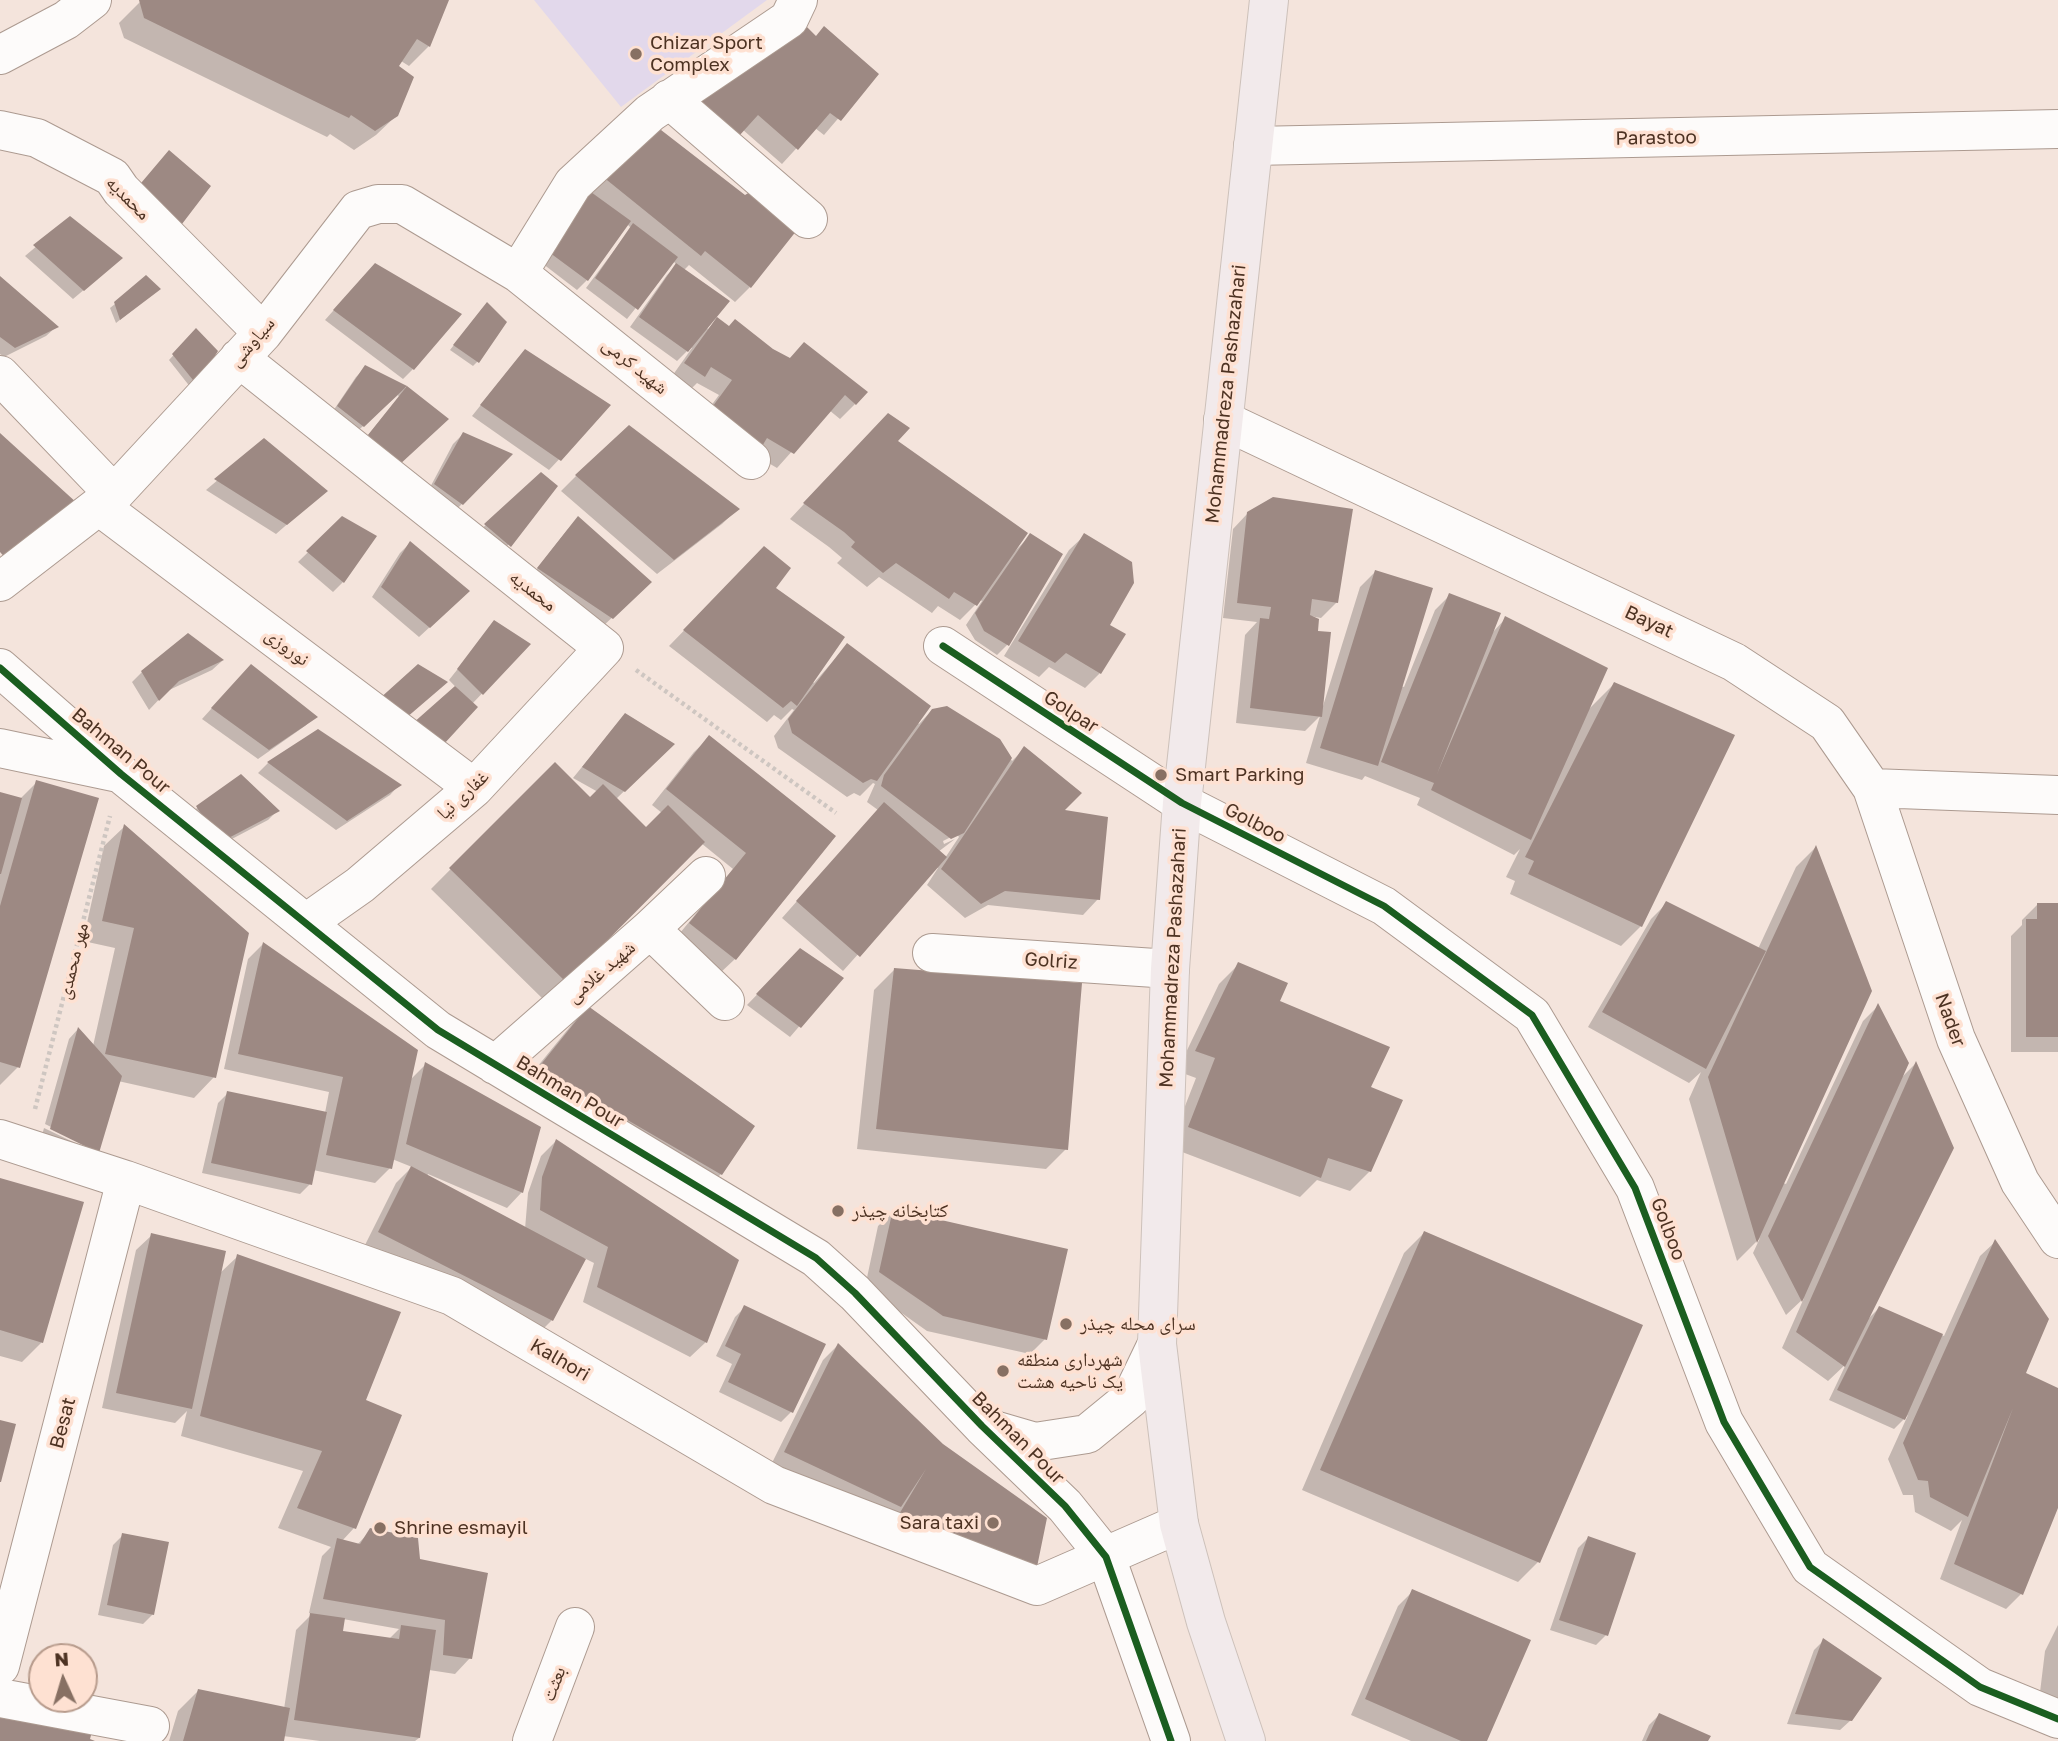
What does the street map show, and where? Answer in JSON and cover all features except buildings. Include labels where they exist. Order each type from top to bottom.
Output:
[{"type":"main road","name":"Mohammadreza Pashazahari","points":[[1246,1741],[1206,1622],[1179,1524],[1157,1344],[1170,969],[1182,803],[1269,0]]},
{"type":"street","points":[[0,55],[66,20],[92,0]]},
{"type":"street","points":[[518,273],[573,184],[650,113],[789,19],[799,0]]},
{"type":"street","points":[[669,100],[807,219]]},
{"type":"street","name":"Parastoo","points":[[1253,146],[2058,129]]},
{"type":"street","name":"محمدیه","points":[[0,130],[37,138],[112,177],[251,345],[604,648]]},
{"type":"street","name":"سیاوشی","points":[[0,582],[106,500],[251,345],[359,210],[378,204],[402,204],[518,273]]},
{"type":"street","name":"شهید کرمی","points":[[518,273],[751,460]]},
{"type":"street","name":"نوروزی","points":[[0,375],[106,500],[474,788]]},
{"type":"street","name":"Bayat","points":[[1223,420],[1734,662],[1827,723],[1872,788]]},
{"type":"street","name":"Golpar","points":[[943,646],[1182,803]]},
{"type":"street","name":"غفاری نیا","points":[[306,923],[360,885],[474,788],[604,648]]},
{"type":"street","name":"Bahman Pour","points":[[0,668],[121,774],[438,1031],[816,1258],[855,1293],[982,1426],[1065,1506],[1106,1557],[1171,1741]]},
{"type":"street","points":[[0,748],[121,774]]},
{"type":"street","points":[[1872,788],[2058,795]]},
{"type":"street","name":"Nader","points":[[1872,788],[1956,1039],[2020,1182],[2058,1239]]},
{"type":"street","name":"Golboo","points":[[1182,803],[1384,906],[1532,1015],[1635,1188],[1724,1422],[1810,1567],[1980,1687],[2058,1719]]},
{"type":"street","name":"شهید غلامی","points":[[495,1065],[650,929],[706,876]]},
{"type":"street","points":[[650,929],[725,1001]]},
{"type":"street","name":"Golriz","points":[[932,953],[1170,969]]},
{"type":"street","name":"Kalhori","points":[[13,1143],[126,1180],[452,1296],[774,1485],[1037,1586],[1179,1524]]},
{"type":"street","name":"Besat","points":[[0,1666],[126,1180]]},
{"type":"street","points":[[982,1426],[1035,1442],[1087,1434],[1131,1398],[1157,1344]]},
{"type":"street","name":"بعثت","points":[[532,1741],[575,1627]]},
{"type":"street","points":[[0,1698],[150,1726]]},
{"type":"path","points":[[604,648],[836,813]]},
{"type":"shaded area","name":"Chizar Sport Complex","points":[[534,0],[767,0],[621,107]]},
{"type":"cycle path","points":[[943,646],[1182,803],[1384,906],[1532,1015],[1635,1188],[1724,1422],[1810,1567],[1980,1687],[2058,1719]]},
{"type":"cycle path","points":[[0,668],[121,774],[438,1030],[816,1258],[855,1293],[982,1426],[1065,1506],[1106,1557],[1171,1741]]},
{"type":"place","name":"Chizar Sport Complex","points":[[636,54]]},
{"type":"place","name":"Smart Parking","points":[[1161,775]]},
{"type":"place","name":"کتابخانه چیذر","points":[[838,1211]]},
{"type":"place","name":"سرای محله چیذر","points":[[1066,1324]]},
{"type":"place","name":"شهرداری منطقه یک ناحیه هشت","points":[[1003,1371]]},
{"type":"place","name":"Sara taxi","points":[[993,1523]]},
{"type":"place","name":"Shrine esmayil","points":[[380,1528]]}]
